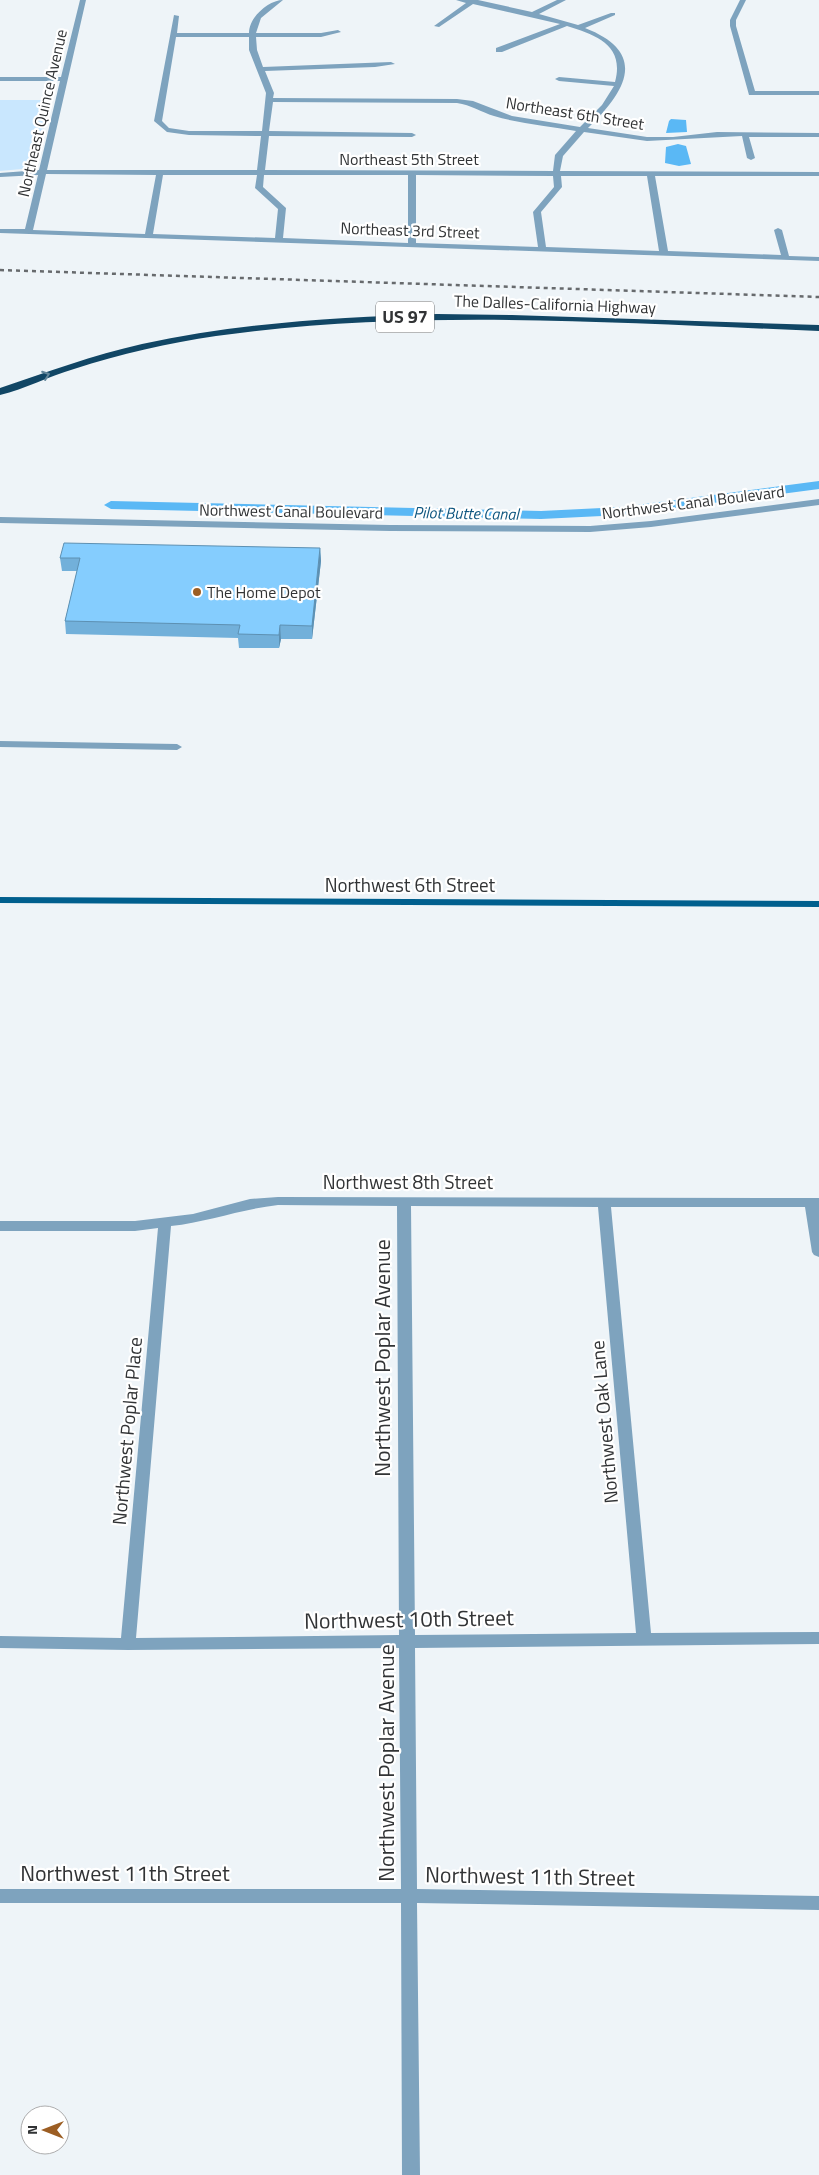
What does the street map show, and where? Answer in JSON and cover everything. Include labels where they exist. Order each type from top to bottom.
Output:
[{"type":"highway","name":"The Dalles-California Highway","points":[[0,381],[52,362],[186,329],[263,317],[321,312],[456,308],[819,319]]},
{"type":"highway","name":"The Dalles-California Highway","points":[[0,392],[60,370],[132,350],[195,336],[321,320],[455,316],[819,328]]},
{"type":"main road","name":"Northwest 6th Street","points":[[0,900],[819,904]]},
{"type":"street","name":"Northeast Quince Avenue","points":[[28,232],[83,0]]},
{"type":"street","points":[[279,241],[282,208],[259,188],[270,93],[252,50],[251,35],[258,18],[280,0]]},
{"type":"street","points":[[459,0],[474,1],[533,14],[566,24],[605,41],[614,46],[619,53],[622,69],[618,84],[605,107],[557,160],[558,187],[537,212],[542,250]]},
{"type":"street","points":[[533,14],[563,0]]},
{"type":"street","points":[[743,0],[733,20],[752,93],[819,94]]},
{"type":"street","points":[[438,26],[474,1]]},
{"type":"street","points":[[578,28],[613,14]]},
{"type":"street","points":[[176,16],[158,121],[167,130],[189,133],[412,135]]},
{"type":"street","points":[[499,50],[566,24]]},
{"type":"street","points":[[172,35],[321,34],[338,32]]},
{"type":"street","points":[[260,70],[299,66],[355,67],[391,64]]},
{"type":"street","points":[[0,79],[64,79]]},
{"type":"street","points":[[559,79],[618,84]]},
{"type":"street","name":"Northeast 6th Street","points":[[269,100],[457,100],[512,118],[659,140],[717,134],[819,134]]},
{"type":"street","points":[[745,134],[751,158]]},
{"type":"street","name":"Northeast 5th Street","points":[[0,175],[42,172],[819,174]]},
{"type":"street","points":[[149,236],[160,172]]},
{"type":"street","points":[[412,173],[412,245]]},
{"type":"street","points":[[651,174],[664,254]]},
{"type":"street","points":[[778,230],[786,258]]},
{"type":"street","name":"Northeast 3rd Street","points":[[0,231],[819,259]]},
{"type":"street","name":"Northwest Canal Boulevard","points":[[0,520],[362,528],[582,529],[651,524],[819,502]]},
{"type":"street","points":[[0,744],[177,747]]},
{"type":"street","name":"Northwest 8th Street","points":[[0,1226],[119,1226],[165,1222],[193,1219],[250,1204],[278,1201],[815,1203]]},
{"type":"street","name":"Northwest Poplar Avenue","points":[[404,1201],[411,2175]]},
{"type":"street","name":"Northwest Oak Lane","points":[[604,1201],[644,1639]]},
{"type":"street","points":[[815,1203],[819,1252]]},
{"type":"street","name":"Northwest Poplar Place","points":[[128,1644],[165,1222]]},
{"type":"street","name":"Northwest 10th Street","points":[[0,1642],[128,1644],[819,1638]]},
{"type":"street","name":"Northwest 11th Street","points":[[0,1896],[409,1896],[819,1903]]},
{"type":"shaded area","points":[[0,100],[51,100],[33,168],[0,171]]},
{"type":"water","points":[[671,119],[686,120],[687,132],[666,133]]},
{"type":"water","points":[[678,144],[686,146],[691,164],[679,166],[665,163],[666,147]]},
{"type":"building","name":"The Home Depot","points":[[64,543],[320,548],[312,626],[280,625],[279,635],[238,634],[240,625],[65,621],[80,558],[60,558]]},
{"type":"waterway","name":"Pilot Butte Canal","points":[[111,505],[541,515],[622,511],[819,485]]},
{"type":"railway","points":[[0,270],[819,297]]},
{"type":"place","name":"The Home Depot","points":[[197,592]]}]
